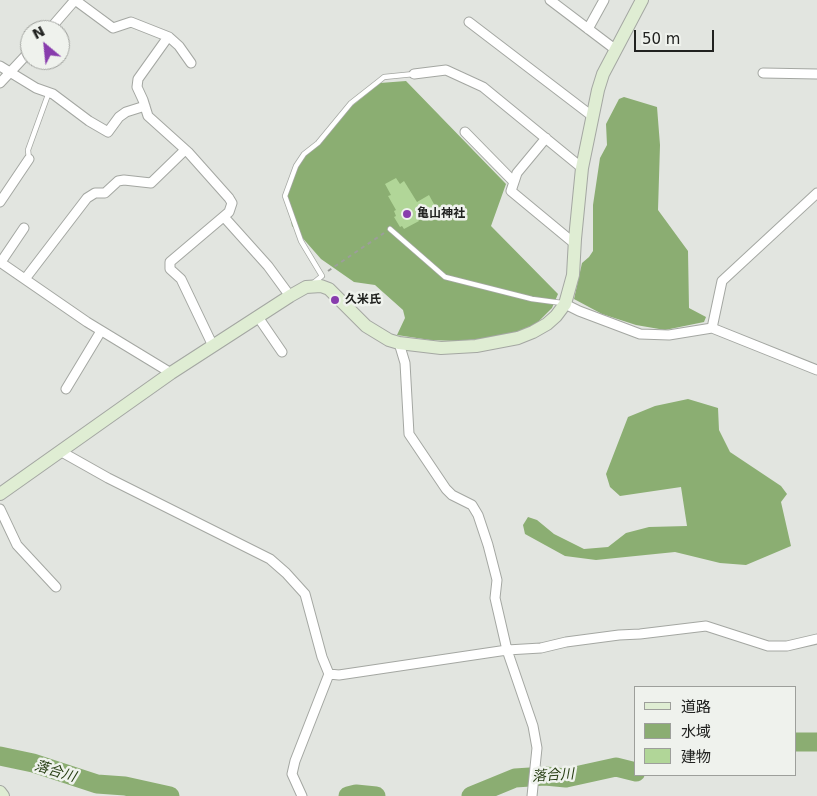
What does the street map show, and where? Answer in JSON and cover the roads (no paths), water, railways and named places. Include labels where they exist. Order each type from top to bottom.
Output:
[{"type":"street","points":[[550,0],[616,50]]},
{"type":"street","points":[[588,29],[604,0]]},
{"type":"street","points":[[0,494],[171,373],[290,296],[306,288],[321,286],[329,289],[366,326],[389,340],[399,343],[458,348],[476,346],[518,338],[534,332],[547,324],[565,304],[573,275],[574,244],[582,168],[592,116],[603,74],[642,0]]},
{"type":"street","points":[[57,20],[72,1],[113,28],[131,22],[168,37],[179,46],[191,63]]},
{"type":"street","points":[[469,22],[592,116]]},
{"type":"street","points":[[168,37],[138,79],[136,87],[148,116],[185,150],[232,203],[224,217],[170,262],[170,269],[181,279],[213,346]]},
{"type":"street","points":[[0,83],[20,63]]},
{"type":"street","points":[[0,66],[36,88],[49,92],[108,132],[119,117],[126,112],[145,106]]},
{"type":"street","points":[[414,74],[446,70],[483,87],[582,168]]},
{"type":"street","points":[[763,73],[817,74]]},
{"type":"street","points":[[465,132],[514,182]]},
{"type":"street","points":[[546,138],[517,173],[511,191],[574,244]]},
{"type":"street","points":[[25,279],[87,198],[96,193],[105,193],[118,181],[124,180],[151,184],[185,150]]},
{"type":"street","points":[[0,202],[29,159]]},
{"type":"street","points":[[712,328],[722,281],[817,193]]},
{"type":"street","points":[[224,217],[253,249],[290,296]]},
{"type":"street","points":[[24,228],[0,262],[101,331],[171,373]]},
{"type":"street","points":[[565,304],[640,334],[669,335],[712,328],[817,370]]},
{"type":"street","points":[[258,317],[282,352]]},
{"type":"street","points":[[66,389],[101,331]]},
{"type":"street","points":[[399,343],[405,363],[409,434],[446,489],[452,495],[472,505],[478,515],[488,545],[497,580],[496,598],[507,650],[533,726],[537,748],[532,796]]},
{"type":"street","points":[[60,451],[108,478],[270,559],[305,594],[322,658],[329,674],[295,761],[292,774],[302,796]]},
{"type":"street","points":[[0,509],[17,546],[56,587]]},
{"type":"street","points":[[329,674],[339,675],[507,650],[541,648],[566,642],[706,626],[768,646],[787,646],[817,639]]},
{"type":"street","points":[[0,792],[3,796]]},
{"type":"lane","points":[[306,288],[322,276],[301,241],[290,207],[284,196],[296,166],[304,154],[318,143],[351,103],[384,77],[414,74]]},
{"type":"lane","points":[[29,159],[28,150],[49,92]]},
{"type":"lane","points":[[390,229],[445,277],[532,299],[565,304]]},
{"type":"water","points":[[624,97],[657,107],[660,145],[658,210],[688,251],[689,308],[706,317],[704,322],[665,330],[636,325],[602,314],[574,299],[582,263],[593,251],[593,205],[600,158],[607,145],[606,124],[619,99]]},
{"type":"waterway","name":"落合川","points":[[797,742],[817,742]]},
{"type":"waterway","name":"落合川","points":[[0,756],[33,763],[97,784],[125,786],[170,796]]},
{"type":"waterway","name":"落合川","points":[[471,796],[515,778],[545,776],[566,778],[616,767],[634,772]]},
{"type":"waterway","name":"落合川","points":[[348,796],[356,794],[376,796]]},
{"type":"place","name":"亀山神社","points":[[407,214]]},
{"type":"place","name":"久米氏","points":[[335,300]]}]
